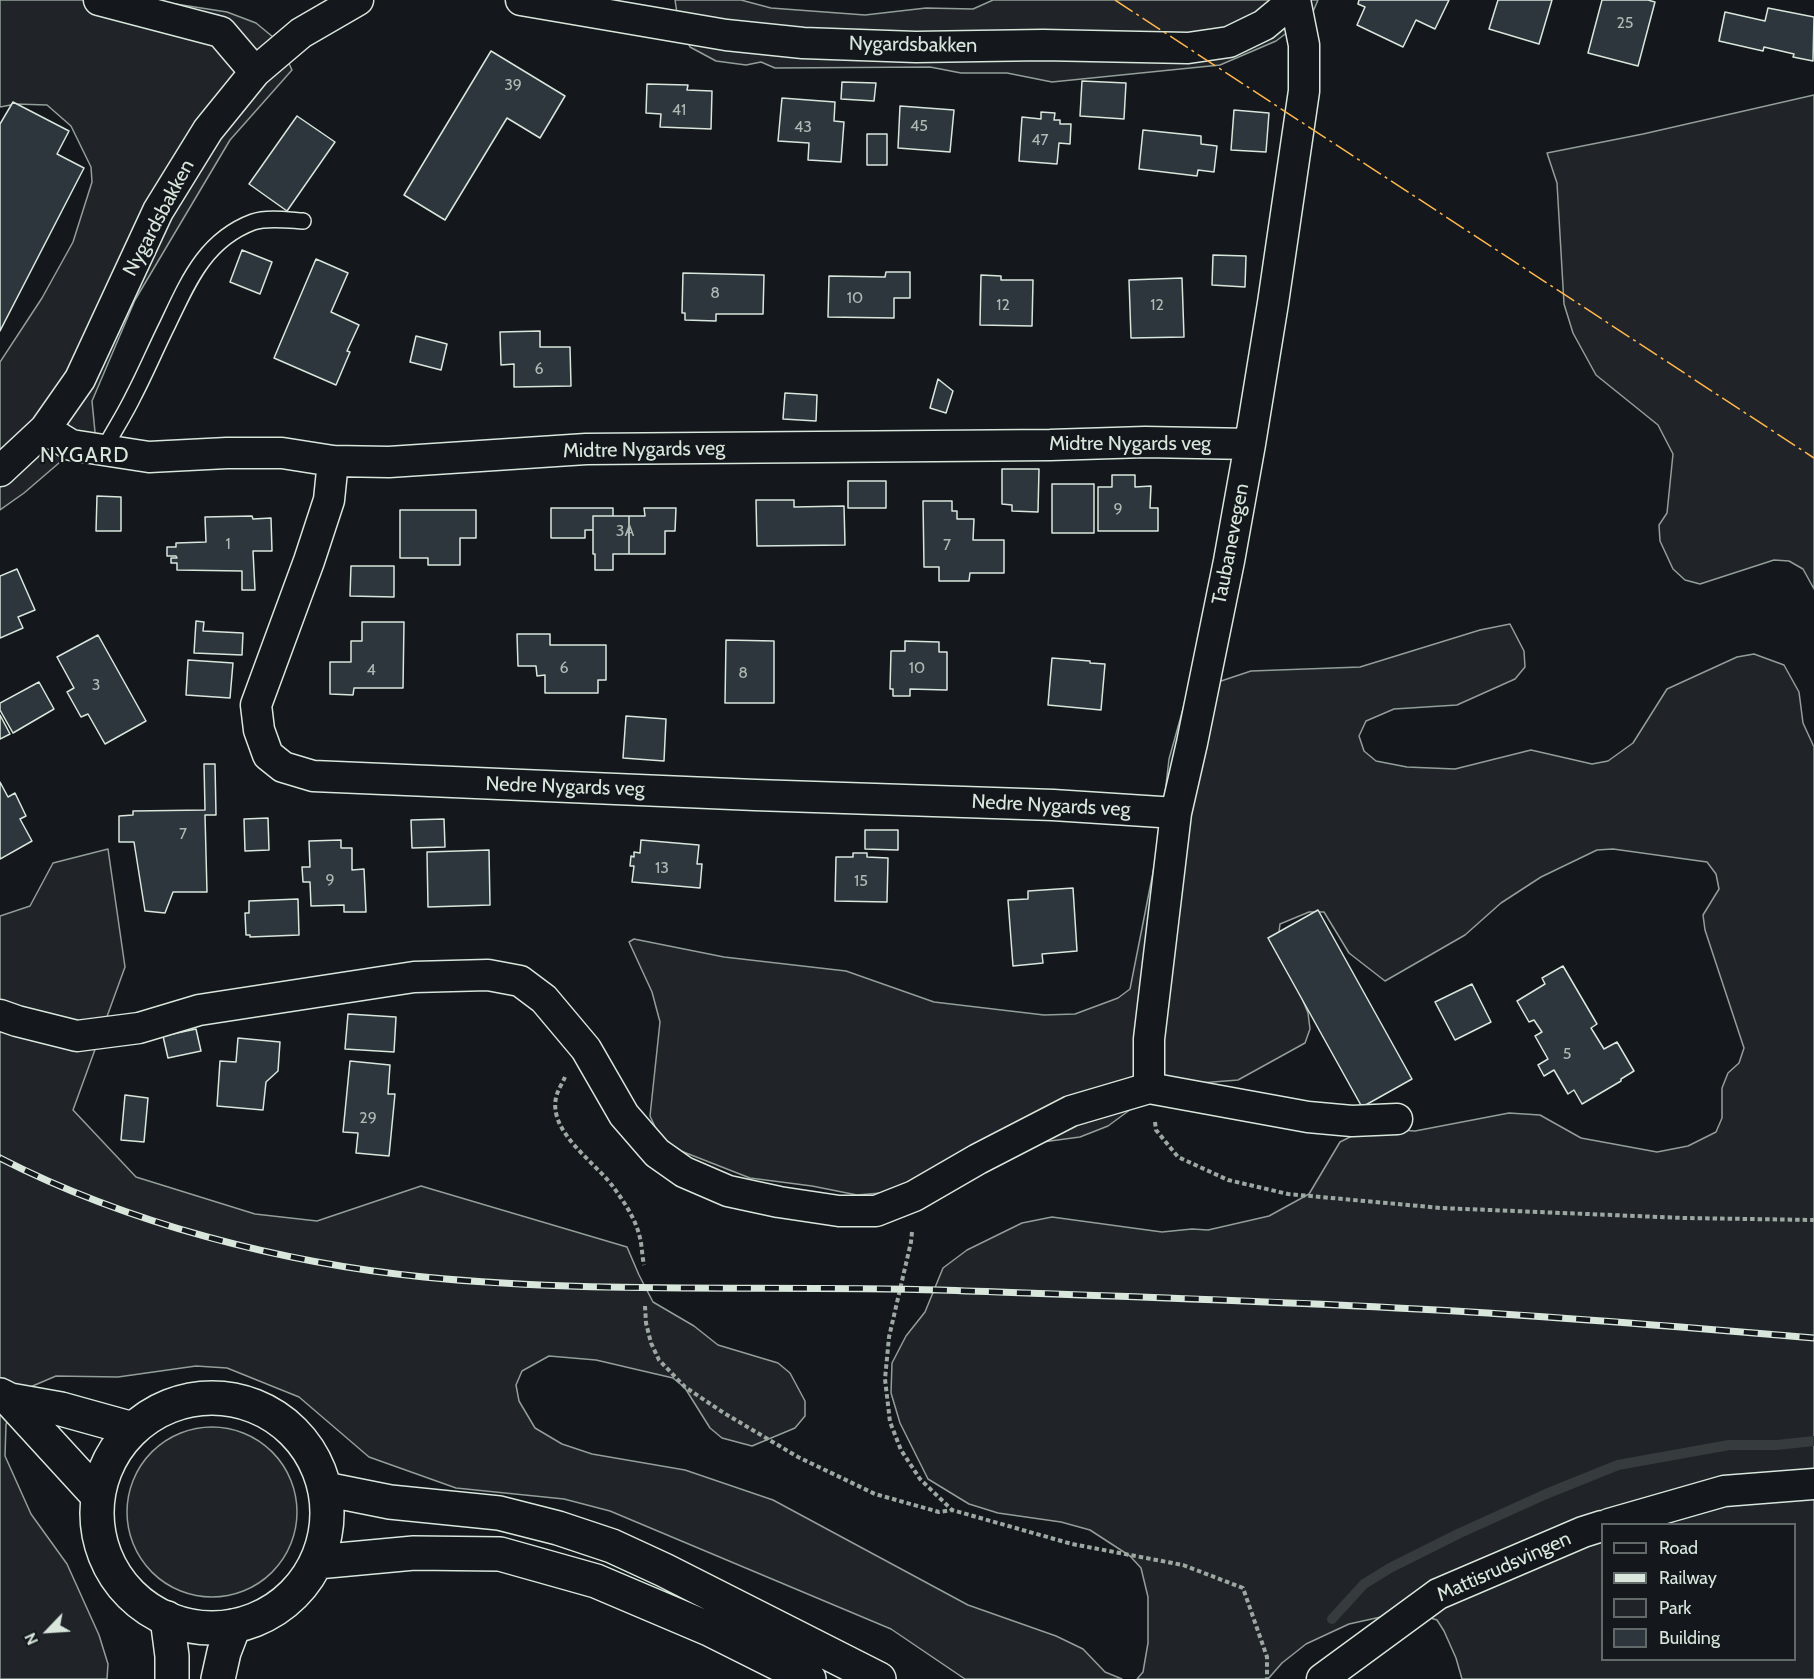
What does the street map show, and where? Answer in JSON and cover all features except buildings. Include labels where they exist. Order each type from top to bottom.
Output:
[{"type":"main road","points":[[5,1397],[61,1409],[133,1429]]},
{"type":"main road","points":[[5,1397],[98,1496]]},
{"type":"main road","points":[[195,1398],[230,1399],[263,1409],[292,1429],[313,1457],[325,1489],[327,1526],[317,1562],[298,1588],[274,1610],[255,1620],[234,1626],[211,1628],[189,1626],[166,1618],[141,1603],[120,1581],[105,1555],[98,1526],[98,1496],[105,1471],[116,1449],[133,1429],[161,1409],[195,1398]]},
{"type":"main road","points":[[325,1489],[390,1502],[499,1513],[558,1528],[612,1546],[879,1679]]},
{"type":"main road","points":[[317,1562],[414,1553],[500,1554],[596,1581],[709,1629],[809,1679]]},
{"type":"main road","points":[[166,1618],[172,1656],[172,1679]]},
{"type":"main road","points":[[218,1679],[224,1652],[234,1626]]},
{"type":"street","points":[[99,0],[221,32],[255,72]]},
{"type":"street","name":"Nygardsbakken","points":[[521,0],[726,35],[803,43],[916,47],[1043,45],[1188,48],[1229,42],[1264,25],[1294,0]]},
{"type":"street","name":"Taubanevegen","points":[[1149,1088],[1149,1039],[1176,813],[1224,584],[1250,444],[1304,91],[1304,45],[1294,0]]},
{"type":"street","name":"Nygardsbakken","points":[[0,471],[45,429],[80,379],[158,211],[208,130],[255,72],[301,33],[345,3]]},
{"type":"street","name":"Midtre Nygards veg","points":[[45,429],[71,445],[149,457],[282,453],[333,461],[389,462],[586,449],[1050,445],[1145,442],[1250,444]]},
{"type":"street","name":"Nedre Nygards veg","points":[[333,461],[329,501],[256,705],[259,730],[268,755],[283,767],[313,776],[1053,805],[1176,813]]},
{"type":"street","points":[[0,1015],[77,1036],[139,1028],[199,1010],[414,977],[488,975],[520,981],[544,999],[586,1049],[624,1115],[657,1153],[684,1172],[728,1191],[838,1211],[876,1211],[914,1196],[978,1159],[1071,1111],[1149,1088],[1308,1117],[1352,1121],[1397,1119]]},
{"type":"street","points":[[1612,1523],[1724,1491],[1814,1484]]},
{"type":"street","name":"Mattisrudsvingen","points":[[1322,1679],[1438,1594],[1601,1526]]},
{"type":"lane","points":[[103,451],[133,399],[184,289],[204,256],[230,233],[255,221],[303,221]]},
{"type":"path","points":[[586,1049],[566,1076],[556,1095],[556,1112],[560,1125],[569,1139],[613,1186],[624,1203],[640,1236],[644,1265]]},
{"type":"path","points":[[1149,1088],[1156,1130],[1178,1157],[1228,1180],[1288,1194],[1441,1208],[1684,1218],[1814,1220]]},
{"type":"path","points":[[914,1196],[911,1242],[889,1337],[885,1379],[890,1422],[901,1450],[920,1479],[952,1509],[1072,1544],[1183,1565],[1243,1588],[1267,1657],[1267,1679]]},
{"type":"path","points":[[645,1306],[651,1343],[659,1360],[685,1387],[724,1413],[798,1457],[875,1494],[939,1512],[952,1509]]},
{"type":"green space","points":[[0,0],[150,0],[227,12],[256,23],[279,42],[292,70],[230,140],[135,300],[92,401],[95,432],[24,493],[0,510],[0,362],[42,298],[73,242],[92,182],[91,167],[71,126],[47,105],[16,104],[0,107]]},
{"type":"green space","points":[[675,0],[741,0],[771,8],[865,15],[926,8],[973,9],[993,0],[1318,0],[1312,14],[1276,41],[1220,65],[1052,82],[1007,73],[961,73],[930,67],[775,68],[761,62],[746,65],[716,61],[690,47],[678,19]]},
{"type":"green space","points":[[1814,95],[1814,589],[1803,569],[1789,561],[1774,560],[1700,584],[1685,580],[1673,569],[1660,541],[1659,525],[1667,513],[1673,454],[1658,425],[1596,375],[1573,333],[1564,304],[1557,183],[1547,153],[1643,134]]},
{"type":"green space","points":[[1510,624],[1524,651],[1525,667],[1515,679],[1457,705],[1394,709],[1366,721],[1359,736],[1364,751],[1376,761],[1407,767],[1455,769],[1531,750],[1592,764],[1608,761],[1633,743],[1667,689],[1737,657],[1754,654],[1784,665],[1799,692],[1803,723],[1814,747],[1814,1679],[1462,1679],[1456,1658],[1437,1620],[1408,1611],[1349,1624],[1306,1644],[1282,1663],[1268,1679],[1137,1679],[1143,1672],[1148,1643],[1148,1597],[1141,1568],[1130,1556],[1090,1530],[1061,1522],[998,1513],[969,1504],[928,1479],[900,1423],[891,1393],[892,1363],[906,1336],[925,1312],[943,1268],[967,1250],[1022,1223],[1052,1217],[1162,1232],[1208,1230],[1269,1216],[1309,1194],[1340,1142],[1368,1128],[1415,1131],[1509,1113],[1540,1115],[1581,1138],[1657,1152],[1688,1146],[1716,1132],[1722,1118],[1722,1088],[1728,1073],[1739,1063],[1744,1048],[1705,930],[1703,915],[1719,889],[1716,874],[1707,862],[1613,849],[1597,850],[1541,877],[1501,903],[1465,935],[1385,981],[1349,953],[1324,912],[1309,912],[1280,924],[1278,940],[1308,1013],[1310,1029],[1305,1043],[1238,1080],[1175,1085],[1146,1098],[1108,1126],[1080,1137],[1035,1143],[904,1191],[857,1195],[812,1186],[750,1178],[663,1144],[650,1116],[660,1022],[652,992],[629,942],[634,939],[724,957],[846,971],[934,1002],[1044,1015],[1075,1014],[1118,998],[1130,989],[1160,837],[1169,759],[1190,684],[1218,678],[1221,681],[1251,671],[1360,667],[1480,630]]},
{"type":"green space","points":[[108,849],[125,967],[73,1110],[136,1177],[255,1214],[317,1221],[421,1186],[627,1247],[653,1302],[694,1326],[718,1345],[778,1363],[790,1373],[805,1401],[805,1416],[795,1428],[752,1446],[722,1438],[710,1428],[685,1388],[673,1378],[596,1360],[549,1356],[522,1371],[516,1385],[519,1401],[535,1428],[562,1444],[592,1454],[685,1470],[773,1500],[968,1605],[1056,1636],[1083,1649],[1105,1672],[1122,1679],[965,1679],[891,1629],[610,1511],[564,1499],[456,1488],[369,1457],[299,1397],[227,1368],[196,1366],[118,1377],[56,1376],[14,1394],[6,1425],[5,1456],[31,1514],[67,1564],[99,1635],[108,1664],[107,1679],[0,1679],[0,916],[30,906],[53,863]]},
{"type":"green space","points":[[212,1427],[245,1434],[259,1441],[272,1452],[283,1465],[290,1479],[297,1512],[290,1545],[283,1559],[272,1572],[259,1583],[245,1590],[212,1597],[179,1590],[165,1583],[152,1572],[141,1559],[134,1545],[127,1512],[134,1479],[141,1465],[152,1452],[165,1441],[179,1434]]},
{"type":"waterway","points":[[1332,1619],[1364,1584],[1390,1568],[1546,1494],[1618,1465],[1729,1445],[1777,1445],[1814,1441]]},
{"type":"railway","points":[[0,1158],[100,1202],[206,1237],[316,1262],[424,1277],[553,1286],[940,1290],[1327,1304],[1545,1317],[1814,1338]]},
{"type":"power","points":[[1115,0],[1814,458]]},
{"type":"district","name":"NYGARD","points":[[85,456]]}]
